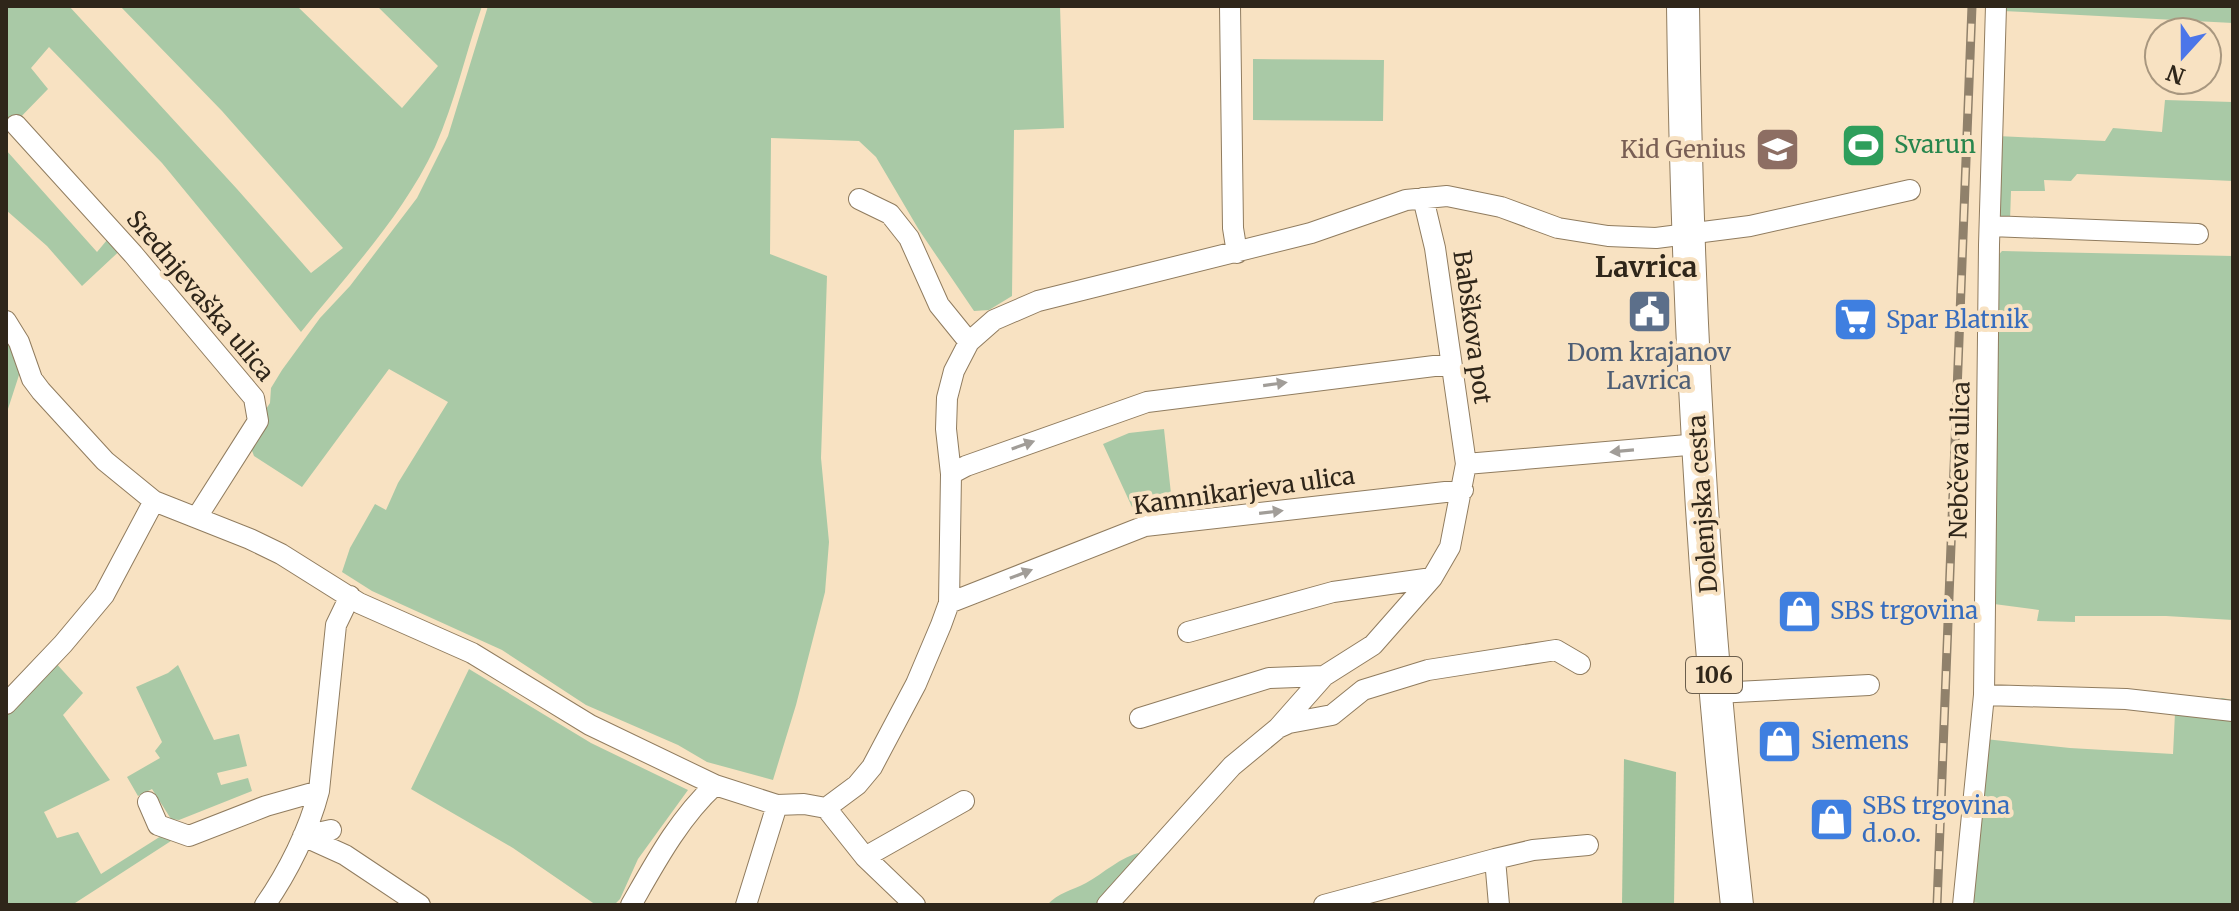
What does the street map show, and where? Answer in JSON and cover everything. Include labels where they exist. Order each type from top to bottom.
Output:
[{"type":"main road","name":"Dolenjska cesta","points":[[1683,6],[1699,444],[1716,693],[1737,905]]},
{"type":"street","points":[[1230,6],[1233,228],[1237,253]]},
{"type":"street","name":"Nebčeva ulica","points":[[1963,905],[1984,695],[1996,6]]},
{"type":"street","name":"Srednjevaška ulica","points":[[16,125],[133,254],[254,398],[258,421],[197,517]]},
{"type":"street","points":[[826,808],[857,785],[872,767],[916,684],[949,603],[951,474],[946,429],[947,398],[954,371],[969,342],[994,320],[1038,301],[1311,233],[1406,200],[1447,196],[1501,207],[1536,222],[1608,236],[1656,238],[1750,226],[1910,190]]},
{"type":"street","name":"Babškova pot","points":[[1107,905],[1232,766],[1278,728],[1324,676],[1373,645],[1432,578],[1450,547],[1466,464],[1435,248],[1423,198]]},
{"type":"street","points":[[859,199],[890,214],[909,238],[939,305],[969,342]]},
{"type":"street","points":[[1990,226],[2198,234]]},
{"type":"street","points":[[6,321],[19,342],[32,379],[41,391],[105,461],[154,501],[271,549],[359,603],[472,653],[590,725],[715,785],[777,805],[804,804],[826,808],[865,857],[908,903]]},
{"type":"street","points":[[951,474],[1147,402],[1450,364]]},
{"type":"street","points":[[1466,464],[1699,444]]},
{"type":"street","name":"Kamnikarjeva ulica","points":[[949,603],[1145,526],[1463,490]]},
{"type":"street","points":[[6,704],[104,595],[154,501]]},
{"type":"street","points":[[1188,632],[1333,592],[1432,578]]},
{"type":"street","points":[[265,905],[303,836],[319,791],[336,625],[350,596]]},
{"type":"street","name":"Babškova pot","points":[[1278,728],[1332,715],[1363,690],[1428,670],[1556,650],[1580,664]]},
{"type":"street","points":[[1140,718],[1269,678],[1324,676]]},
{"type":"street","points":[[1716,693],[1869,685]]},
{"type":"street","points":[[1984,695],[2126,699],[2233,711]]},
{"type":"street","points":[[631,905],[653,864],[701,798],[715,785]]},
{"type":"street","points":[[148,802],[158,825],[189,836],[266,806],[319,791]]},
{"type":"street","points":[[865,857],[964,801]]},
{"type":"street","points":[[746,905],[777,805]]},
{"type":"street","points":[[303,836],[331,830]]},
{"type":"street","points":[[303,836],[345,855],[420,905]]},
{"type":"street","points":[[1324,905],[1533,850],[1588,845]]},
{"type":"street","points":[[1495,859],[1499,905]]},
{"type":"green space","points":[[6,6],[69,6],[311,273],[343,248],[222,111],[120,6],[297,6],[402,108],[438,66],[377,6],[482,6],[449,112],[422,173],[374,243],[301,332],[162,163],[49,47],[31,68],[48,89],[12,126],[127,244],[82,286],[47,246],[6,210],[6,150],[97,252],[107,240],[6,130]]},
{"type":"green space","points":[[488,6],[1060,6],[1064,128],[1014,130],[1012,296],[989,310],[974,311],[919,230],[876,157],[859,141],[771,138],[770,254],[827,276],[821,458],[829,542],[825,592],[773,780],[707,762],[678,745],[586,705],[502,650],[372,591],[342,572],[350,548],[375,504],[386,510],[398,483],[448,402],[389,369],[302,487],[254,456],[251,448],[243,444],[270,403],[271,388],[282,370],[417,198],[448,136]]},
{"type":"green space","points":[[2003,6],[2233,6],[2233,23],[2223,22],[2223,16],[2143,18],[2003,11]]},
{"type":"green space","points":[[1253,59],[1384,60],[1383,121],[1253,120]]},
{"type":"green space","points":[[2165,100],[2233,102],[2233,181],[2077,174],[2071,181],[2044,180],[2045,191],[2011,191],[2010,221],[1996,220],[1997,136],[2105,141],[2113,128],[2162,132]]},
{"type":"green space","points":[[2002,251],[2233,256],[2233,620],[2075,616],[2075,622],[2037,621],[2039,610],[1994,604],[1995,259]]},
{"type":"green space","points":[[6,335],[20,372],[7,412],[6,411]]},
{"type":"green space","points":[[1164,429],[1172,503],[1132,507],[1103,444],[1129,433]]},
{"type":"green space","points":[[54,661],[83,693],[63,715],[110,780],[44,812],[57,838],[78,832],[101,874],[169,831],[171,841],[72,905],[6,905],[6,717]]},
{"type":"green space","points":[[178,665],[214,740],[239,734],[247,766],[217,773],[221,785],[248,778],[252,791],[179,820],[171,819],[152,789],[138,796],[127,777],[160,758],[155,751],[162,742],[136,687],[168,673]]},
{"type":"green space","points":[[469,669],[591,743],[688,790],[638,859],[620,899],[614,905],[596,905],[513,848],[411,789]]},
{"type":"green space","points":[[2222,698],[2233,700],[2233,905],[1999,905],[1969,902],[1985,739],[2173,754],[2175,713]]},
{"type":"green space","points":[[1624,759],[1676,772],[1674,905],[1622,905]]},
{"type":"green space","points":[[1142,852],[1095,905],[1047,905],[1119,861]]},
{"type":"railway","points":[[1937,905],[1972,6]]},
{"type":"place","name":"Svarun","points":[[1863,145]]},
{"type":"place","name":"Kid Genius","points":[[1777,150]]},
{"type":"place","name":"Dom krajanov Lavrica","points":[[1649,311]]},
{"type":"place","name":"Spar Blatnik","points":[[1855,320]]},
{"type":"place","name":"SBS trgovina","points":[[1799,611]]},
{"type":"place","name":"Siemens","points":[[1780,741]]},
{"type":"place","name":"SBS trgovina d.o.o.","points":[[1831,820]]},
{"type":"district","name":"Lavrica","points":[[1646,267]]}]
